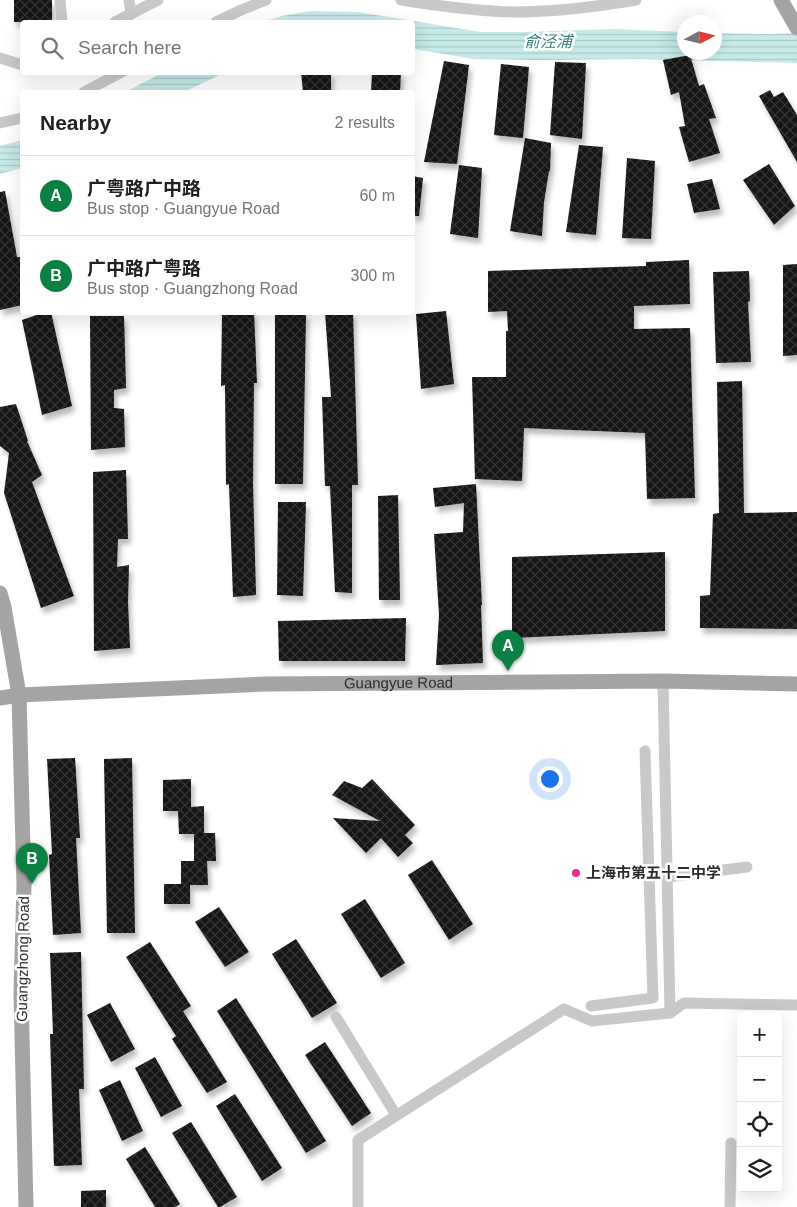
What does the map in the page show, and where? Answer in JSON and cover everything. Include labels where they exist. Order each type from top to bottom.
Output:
[{"type":"main road","points":[[782,1],[797,28]]},
{"type":"main road","name":"Guangzhong Road","points":[[0,593],[19,695],[24,885],[21,993],[26,1207]]},
{"type":"main road","name":"Guangyue Road","points":[[0,698],[19,695],[265,684],[663,681],[797,684]]},
{"type":"street","points":[[60,0],[62,20]]},
{"type":"street","points":[[129,0],[131,14]]},
{"type":"street","points":[[119,20],[158,0]]},
{"type":"street","points":[[220,20],[266,0]]},
{"type":"street","points":[[402,0],[512,12],[556,5],[591,7],[636,0]]},
{"type":"street","points":[[0,58],[20,64]]},
{"type":"street","points":[[88,90],[116,75]]},
{"type":"street","points":[[0,123],[20,118]]},
{"type":"street","points":[[663,681],[670,1014]]},
{"type":"street","points":[[591,1006],[652,998],[645,751]]},
{"type":"street","points":[[648,841],[666,841]]},
{"type":"street","points":[[668,877],[748,867]]},
{"type":"street","points":[[358,1207],[358,1140],[564,1009],[592,1021],[670,1014],[684,1003],[797,1005]]},
{"type":"street","points":[[336,1017],[396,1115]]},
{"type":"street","points":[[730,1207],[731,1143]]},
{"type":"water","points":[[310,11],[358,12],[407,20],[269,20]]},
{"type":"water","name":"俞泾浦","points":[[415,21],[481,32],[614,29],[677,32],[677,60],[474,59],[415,49]]},
{"type":"water","points":[[722,33],[797,33],[797,63],[680,60],[722,60]]},
{"type":"water","points":[[158,75],[220,75],[188,90],[129,90]]},
{"type":"water","points":[[20,141],[20,169],[0,174],[0,146]]},
{"type":"building","points":[[14,0],[52,0],[52,20],[20,20],[20,22],[14,22]]},
{"type":"building","points":[[677,57],[677,60],[691,60],[699,86],[704,84],[716,118],[709,119],[720,153],[689,162],[679,127],[685,126],[679,92],[671,95],[663,60]]},
{"type":"building","points":[[444,61],[469,65],[457,164],[424,162]]},
{"type":"building","points":[[555,62],[586,63],[582,139],[550,135]]},
{"type":"building","points":[[501,64],[529,67],[523,138],[494,135]]},
{"type":"building","points":[[301,75],[331,75],[331,90],[303,90]]},
{"type":"building","points":[[372,75],[401,75],[400,90],[371,90]]},
{"type":"building","points":[[770,90],[774,97],[783,92],[797,115],[797,162],[759,96]]},
{"type":"building","points":[[525,138],[551,143],[550,172],[544,202],[542,236],[510,231]]},
{"type":"building","points":[[579,145],[603,147],[596,235],[566,232]]},
{"type":"building","points":[[627,158],[655,161],[651,239],[622,238]]},
{"type":"building","points":[[769,164],[795,206],[774,225],[743,180]]},
{"type":"building","points":[[459,165],[482,168],[478,238],[450,234]]},
{"type":"building","points":[[415,177],[423,178],[419,216],[415,216]]},
{"type":"building","points":[[712,179],[720,209],[694,213],[687,184]]},
{"type":"building","points":[[5,191],[17,257],[20,257],[20,305],[0,310],[0,192]]},
{"type":"building","points":[[689,260],[690,304],[634,306],[634,329],[690,328],[695,498],[647,499],[645,433],[524,428],[522,481],[475,479],[472,377],[506,377],[507,311],[488,312],[488,271],[646,266],[646,262]]},
{"type":"building","points":[[797,264],[797,355],[783,356],[783,265]]},
{"type":"building","points":[[749,271],[750,301],[748,302],[751,362],[716,363],[713,272]]},
{"type":"building","points":[[446,311],[454,384],[421,389],[416,314]]},
{"type":"building","points":[[36,315],[52,315],[72,406],[42,415],[22,320]]},
{"type":"building","points":[[222,315],[254,315],[257,383],[254,383],[253,483],[256,595],[233,597],[229,484],[226,485],[225,385],[221,386]]},
{"type":"building","points":[[275,315],[306,315],[303,484],[275,484]]},
{"type":"building","points":[[325,315],[353,315],[358,485],[352,485],[352,593],[335,592],[330,486],[325,486],[322,397],[331,397]]},
{"type":"building","points":[[90,316],[124,316],[126,388],[114,390],[114,408],[124,409],[125,447],[91,450]]},
{"type":"building","points":[[742,381],[744,513],[797,512],[797,629],[700,628],[700,596],[710,595],[713,514],[719,513],[717,382]]},
{"type":"building","points":[[16,404],[27,441],[42,475],[32,482],[74,596],[41,608],[4,493],[9,453],[0,446],[0,407]]},
{"type":"building","points":[[126,470],[128,539],[118,539],[117,567],[129,565],[130,648],[94,651],[93,472]]},
{"type":"building","points":[[476,484],[483,663],[436,665],[439,615],[434,534],[463,532],[464,503],[435,507],[433,488]]},
{"type":"building","points":[[398,495],[400,600],[379,600],[378,496]]},
{"type":"building","points":[[278,502],[306,502],[303,596],[277,595]]},
{"type":"building","points":[[665,552],[665,631],[512,638],[512,557]]},
{"type":"building","points":[[406,618],[405,661],[279,661],[278,621]]},
{"type":"building","points":[[75,758],[80,838],[76,838],[81,933],[53,935],[49,855],[52,854],[47,759]]},
{"type":"building","points":[[132,758],[135,933],[107,933],[104,759]]},
{"type":"building","points":[[191,779],[191,807],[204,806],[204,833],[215,833],[216,861],[207,861],[208,885],[190,885],[190,904],[164,904],[164,884],[181,884],[181,861],[194,861],[194,834],[179,834],[178,811],[163,811],[163,780]]},
{"type":"building","points":[[372,779],[415,825],[405,835],[413,843],[398,857],[381,838],[366,853],[333,818],[380,821],[332,795],[344,781],[362,788]]},
{"type":"building","points":[[432,860],[473,924],[449,940],[408,875]]},
{"type":"building","points":[[365,899],[405,963],[381,978],[341,914]]},
{"type":"building","points":[[219,907],[249,952],[225,967],[195,922]]},
{"type":"building","points":[[296,939],[337,1003],[312,1018],[272,954]]},
{"type":"building","points":[[150,942],[191,1006],[183,1011],[227,1082],[207,1093],[172,1039],[176,1036],[126,957]]},
{"type":"building","points":[[81,952],[84,1089],[79,1089],[82,1165],[54,1166],[50,1034],[53,1034],[50,953]]},
{"type":"building","points":[[236,998],[326,1141],[306,1153],[217,1011]]},
{"type":"building","points":[[110,1003],[135,1049],[111,1062],[87,1015]]},
{"type":"building","points":[[325,1042],[371,1113],[352,1126],[305,1055]]},
{"type":"building","points":[[155,1057],[182,1106],[161,1117],[135,1068]]},
{"type":"building","points":[[120,1080],[143,1131],[122,1141],[99,1090]]},
{"type":"building","points":[[235,1094],[282,1168],[262,1181],[216,1106]]},
{"type":"building","points":[[191,1122],[237,1197],[220,1207],[218,1207],[172,1133]]},
{"type":"building","points":[[145,1147],[180,1204],[175,1207],[155,1207],[126,1159]]},
{"type":"building","points":[[106,1190],[106,1207],[81,1207],[81,1191]]},
{"type":"place","name":"广粤路广中路","points":[[508,671]]},
{"type":"place","name":"上海市第五十二中学","points":[[576,873]]},
{"type":"place","name":"广中路广粤路","points":[[32,884]]}]
